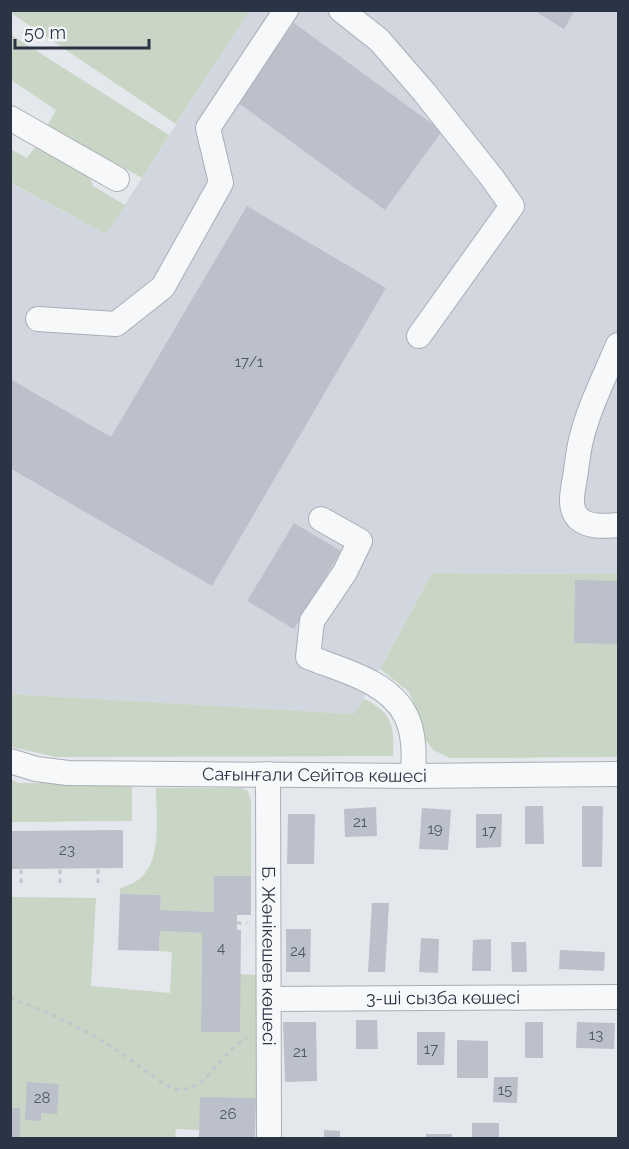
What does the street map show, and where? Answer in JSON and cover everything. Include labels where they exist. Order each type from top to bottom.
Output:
[{"type":"street","points":[[38,319],[116,324],[163,287],[221,183],[208,128],[286,10]]},
{"type":"street","points":[[341,10],[379,39],[424,92],[512,206],[420,336]]},
{"type":"street","points":[[10,118],[117,178]]},
{"type":"street","points":[[618,345],[599,389],[581,441],[572,497],[573,509],[586,523],[599,526],[618,525]]},
{"type":"street","points":[[321,519],[360,541],[345,572],[312,621],[308,657],[372,684],[395,700],[406,716],[412,735],[413,776]]},
{"type":"street","name":"Сағынғали Сейітов көшесі","points":[[10,761],[36,769],[68,772],[413,776],[618,774]]},
{"type":"street","name":"Б. Жәнікешев көшесі","points":[[268,774],[269,1138]]},
{"type":"street","name":"3-ші сызба көшесі","points":[[269,999],[618,997]]},
{"type":"path","points":[[60,868],[60,883]]},
{"type":"path","points":[[98,868],[98,884]]},
{"type":"path","points":[[21,869],[21,883]]},
{"type":"path","points":[[10,998],[75,1026],[115,1049],[173,1089],[184,1091],[205,1080],[232,1048],[256,1034],[269,1032]]},
{"type":"shaded area","points":[[249,11],[618,11],[618,574],[432,573],[355,714],[11,694],[10,183],[106,234]]},
{"type":"green space","points":[[11,10],[249,11],[176,124]]},
{"type":"green space","points":[[10,34],[169,135],[142,178],[47,126],[56,110],[11,80]]},
{"type":"green space","points":[[37,145],[89,174],[93,186],[125,205],[106,234],[11,183],[10,149],[27,158]]},
{"type":"green space","points":[[432,573],[618,574],[618,757],[450,758],[433,750],[425,739],[409,692],[380,669]]},
{"type":"green space","points":[[10,694],[354,714],[364,699],[381,709],[390,721],[393,756],[56,757],[11,747]]},
{"type":"green space","points":[[10,779],[18,783],[132,783],[132,821],[11,822]]},
{"type":"green space","points":[[156,788],[242,788],[248,791],[251,800],[251,876],[214,876],[214,912],[160,910],[161,895],[120,894],[120,888],[135,882],[145,873],[152,861],[157,833]]},
{"type":"green space","points":[[11,897],[96,898],[91,986],[170,993],[172,952],[159,951],[160,931],[202,933],[201,1031],[240,974],[258,975],[256,1098],[199,1130],[176,1129],[175,1138],[11,1138]]},
{"type":"building","points":[[533,10],[575,10],[564,29]]},
{"type":"building","points":[[294,23],[442,131],[385,210],[237,102]]},
{"type":"building","points":[[247,206],[386,288],[212,586],[10,468],[10,379],[111,437]]},
{"type":"building","points":[[294,523],[341,551],[294,629],[247,601]]},
{"type":"building","points":[[575,580],[618,581],[618,644],[574,643]]},
{"type":"building","points":[[525,806],[543,806],[544,844],[525,844]]},
{"type":"building","points":[[582,806],[603,806],[602,867],[582,867]]},
{"type":"building","points":[[376,807],[377,836],[345,837],[344,809]]},
{"type":"building","points":[[422,808],[451,810],[448,850],[419,849]]},
{"type":"building","points":[[288,814],[315,814],[314,864],[287,864]]},
{"type":"building","points":[[476,814],[502,814],[501,847],[476,848]]},
{"type":"building","points":[[123,830],[123,868],[10,869],[10,831]]},
{"type":"building","points":[[214,876],[251,876],[251,915],[237,915],[237,930],[241,930],[240,1032],[201,1032],[202,933],[160,931],[159,951],[118,950],[120,894],[161,895],[160,910],[214,912]]},
{"type":"building","points":[[372,903],[389,903],[385,972],[368,972]]},
{"type":"building","points":[[286,929],[311,929],[310,972],[286,972]]},
{"type":"building","points":[[421,938],[439,939],[438,973],[419,972]]},
{"type":"building","points":[[491,939],[491,971],[472,971],[473,940]]},
{"type":"building","points":[[511,942],[526,942],[527,972],[512,972]]},
{"type":"building","points":[[560,950],[605,952],[604,971],[559,969]]},
{"type":"building","points":[[356,1020],[377,1020],[378,1049],[356,1049]]},
{"type":"building","points":[[283,1022],[316,1022],[317,1081],[285,1082]]},
{"type":"building","points":[[525,1022],[543,1022],[543,1058],[525,1058]]},
{"type":"building","points":[[577,1022],[615,1023],[614,1049],[576,1048]]},
{"type":"building","points":[[417,1032],[445,1032],[444,1065],[417,1065]]},
{"type":"building","points":[[457,1040],[488,1041],[488,1078],[457,1078]]},
{"type":"building","points":[[494,1077],[518,1077],[517,1103],[493,1102]]},
{"type":"building","points":[[27,1082],[59,1084],[57,1114],[41,1113],[41,1121],[25,1120]]},
{"type":"building","points":[[200,1097],[256,1098],[255,1138],[199,1138]]},
{"type":"building","points":[[10,1108],[20,1108],[20,1138],[10,1138]]},
{"type":"building","points":[[472,1123],[499,1123],[499,1138],[472,1138]]},
{"type":"building","points":[[324,1130],[340,1131],[340,1138],[324,1138]]},
{"type":"building","points":[[426,1134],[452,1134],[452,1138],[426,1138]]}]
